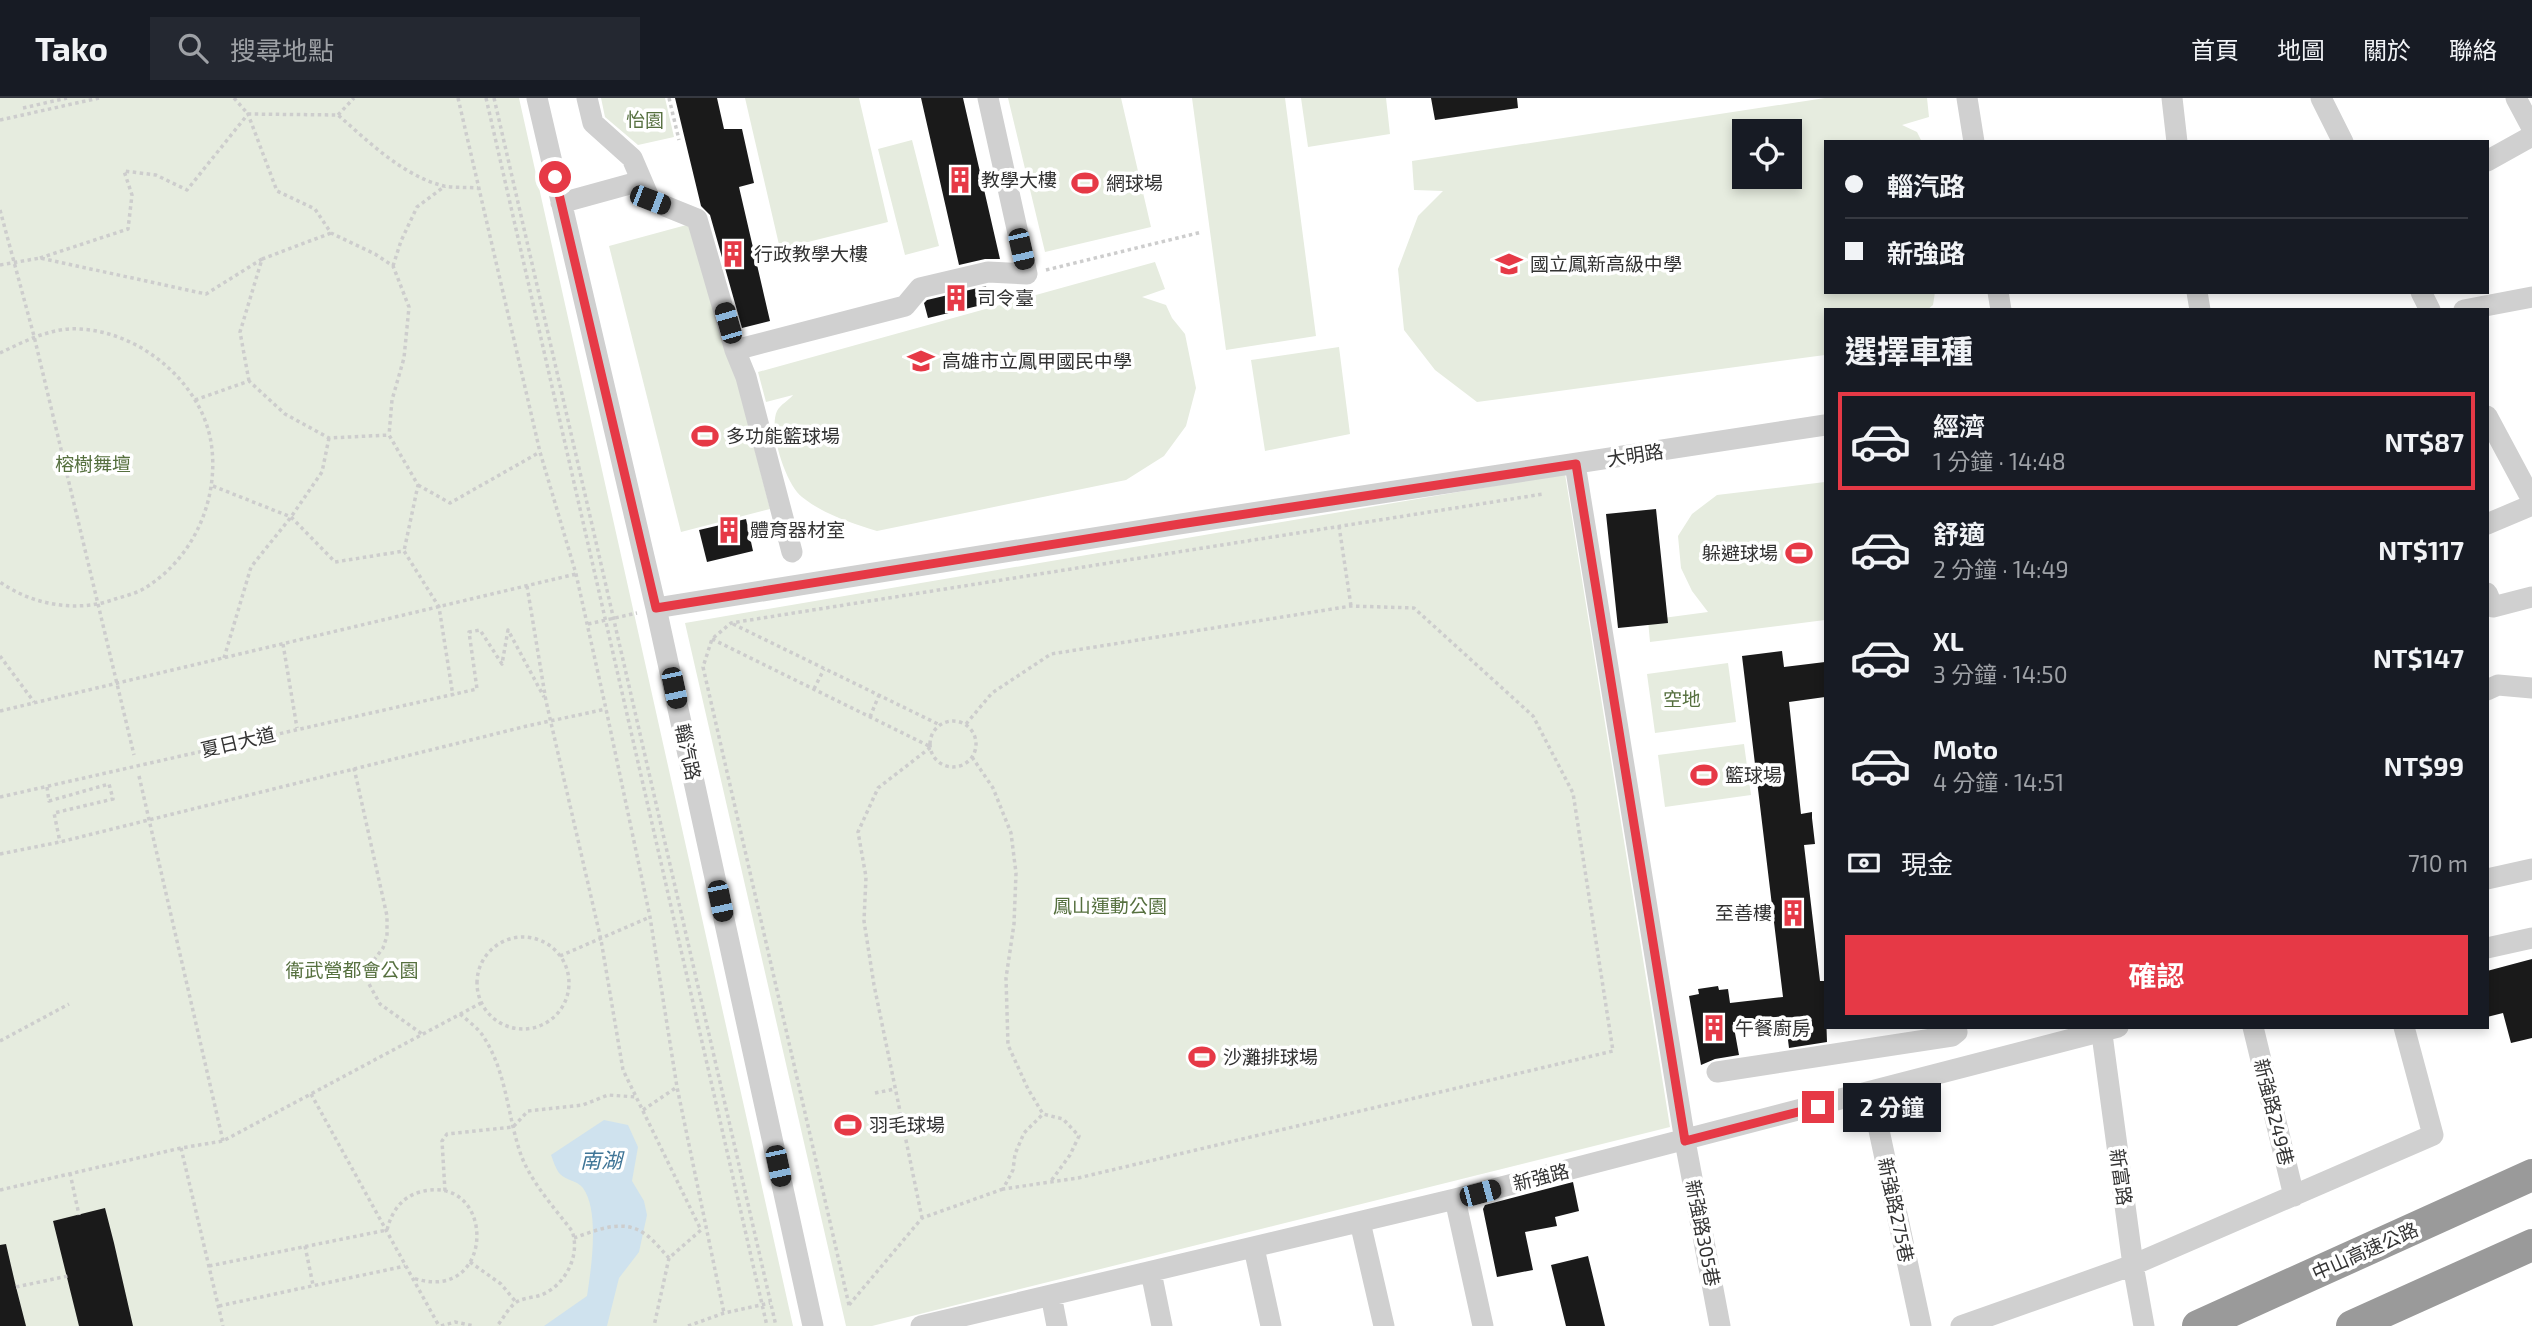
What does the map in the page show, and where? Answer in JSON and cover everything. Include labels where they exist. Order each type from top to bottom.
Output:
[{"type":"highway","name":"中山高速公路","points":[[2204,1324],[2532,1175]]},
{"type":"highway","points":[[2351,1326],[2532,1245]]},
{"type":"street","name":"輜汽路","points":[[537,98],[656,608],[813,1326]]},
{"type":"street","points":[[587,98],[593,123],[632,159],[650,200],[697,219],[735,349],[746,377],[792,552]]},
{"type":"street","points":[[735,349],[905,306],[920,288],[988,272],[1027,274],[988,98]]},
{"type":"street","points":[[1967,98],[1974,140]]},
{"type":"street","points":[[2172,98],[2178,140]]},
{"type":"street","points":[[2321,98],[2342,140]]},
{"type":"street","points":[[2516,98],[2532,128]]},
{"type":"street","points":[[2489,160],[2532,136]]},
{"type":"street","points":[[561,203],[641,181]]},
{"type":"street","points":[[2474,308],[2532,297]]},
{"type":"street","points":[[2489,420],[2532,502],[2489,523]]},
{"type":"street","name":"大明路","points":[[656,608],[1824,425]]},
{"type":"street","name":"新強路305巷","points":[[1576,464],[1685,1141],[1720,1326]]},
{"type":"street","points":[[2489,598],[2493,607],[2532,597]]},
{"type":"street","points":[[2492,687],[2532,688]]},
{"type":"street","points":[[2489,879],[2532,869]]},
{"type":"street","points":[[2489,948],[2532,938]]},
{"type":"street","points":[[1717,1072],[1952,1036],[1957,1032],[1956,1029]]},
{"type":"street","name":"新強路","points":[[921,1326],[947,1323],[1051,1295],[1455,1199],[1871,1093],[2103,1029]]},
{"type":"street","name":"新富路","points":[[2107,1029],[2133,1265],[2144,1326]]},
{"type":"street","name":"新強路249巷","points":[[2253,1029],[2294,1196]]},
{"type":"street","points":[[1961,1326],[2133,1265],[2433,1135],[2405,1029]]},
{"type":"street","name":"新強路275巷","points":[[1871,1093],[1921,1326]]},
{"type":"street","points":[[1455,1199],[1483,1326]]},
{"type":"street","points":[[1360,1222],[1384,1326]]},
{"type":"street","points":[[1254,1248],[1271,1326]]},
{"type":"street","points":[[1151,1272],[1162,1326]]},
{"type":"street","points":[[1051,1295],[1057,1326]]},
{"type":"path","points":[[23,108],[67,98]]},
{"type":"path","points":[[0,120],[99,98]]},
{"type":"path","points":[[234,98],[248,114],[277,191],[315,208],[331,233],[393,266],[409,307],[404,358],[392,400],[389,435],[418,485],[450,503],[540,452]]},
{"type":"path","points":[[338,115],[354,98]]},
{"type":"path","points":[[458,98],[540,452],[588,624],[650,917],[677,1087],[724,1313]]},
{"type":"path","points":[[485,98],[767,1326]]},
{"type":"path","points":[[494,98],[776,1326]]},
{"type":"path","points":[[669,98],[679,140]]},
{"type":"path","points":[[248,114],[338,115],[372,145],[414,174],[445,186],[478,188]]},
{"type":"path","points":[[0,265],[40,258],[128,229],[132,195],[124,171],[156,175],[187,190],[248,114]]},
{"type":"path","points":[[393,266],[417,206],[445,186]]},
{"type":"path","points":[[0,210],[34,336],[134,755]]},
{"type":"path","points":[[1027,274],[1202,232]]},
{"type":"path","points":[[40,258],[206,294],[262,259],[331,233]]},
{"type":"path","points":[[262,259],[240,331],[248,381],[285,414],[328,438],[389,435]]},
{"type":"path","points":[[0,353],[34,336],[80,329],[125,338],[166,363],[195,400],[211,441],[212,486],[201,527],[177,562],[145,588],[99,605],[59,606],[14,592],[0,582]]},
{"type":"path","points":[[195,400],[248,381]]},
{"type":"path","points":[[224,659],[251,567],[291,517],[322,472],[328,438]]},
{"type":"path","points":[[418,485],[404,551],[439,607],[453,696]]},
{"type":"path","points":[[212,486],[291,517],[335,562],[404,551]]},
{"type":"path","points":[[966,724],[992,693],[1051,654],[1351,606],[1413,608],[1533,716],[1573,793],[1613,1051],[1091,1175],[1003,1189],[922,1218],[849,1305],[703,667],[712,639],[731,623],[1543,494]]},
{"type":"path","points":[[1339,526],[1351,606]]},
{"type":"path","points":[[0,711],[576,574]]},
{"type":"path","points":[[527,586],[546,701],[600,940],[623,1070],[701,1230],[669,1258],[654,1326]]},
{"type":"path","points":[[588,624],[656,608]]},
{"type":"path","points":[[731,623],[940,725]]},
{"type":"path","name":"夏日大道","points":[[0,797],[477,689],[469,632],[480,630],[502,664],[509,630],[546,701]]},
{"type":"path","points":[[712,639],[931,747]]},
{"type":"path","points":[[283,644],[297,729]]},
{"type":"path","points":[[0,656],[35,703]]},
{"type":"path","points":[[814,689],[824,668]]},
{"type":"path","points":[[870,717],[879,695]]},
{"type":"path","points":[[0,854],[60,842],[551,720],[606,709]]},
{"type":"path","points":[[952,721],[966,724],[975,736],[972,757],[960,766],[945,765],[933,755],[933,732],[940,725],[952,721]]},
{"type":"path","points":[[922,1218],[864,921],[866,877],[858,832],[878,788],[931,747]]},
{"type":"path","points":[[972,757],[993,788],[1011,833],[1016,873],[1014,924],[1006,978],[1009,1045],[1043,1114],[1063,1119],[1079,1136],[1070,1155],[1050,1182]]},
{"type":"path","points":[[355,768],[387,916],[387,936],[383,948],[374,960],[369,984],[380,1004],[422,1034]]},
{"type":"path","points":[[139,776],[223,1141]]},
{"type":"path","points":[[47,787],[49,801],[109,784],[113,799],[54,813],[60,842]]},
{"type":"path","points":[[561,956],[650,917]]},
{"type":"path","points":[[521,936],[537,938],[550,945],[561,956],[568,978],[565,1000],[557,1013],[546,1023],[516,1029],[489,1015],[481,1003],[477,988],[483,958],[493,947],[506,939],[521,936]]},
{"type":"path","points":[[0,1190],[181,1148],[223,1141],[481,1003]]},
{"type":"path","points":[[0,1041],[69,1004]]},
{"type":"path","points":[[460,1014],[482,1034],[495,1058],[507,1093],[523,1161],[572,1231],[574,1238],[575,1247],[570,1266],[558,1283],[542,1295],[516,1302],[497,1326]]},
{"type":"path","points":[[643,1110],[677,1087]]},
{"type":"path","points":[[875,1093],[895,1089]]},
{"type":"path","points":[[311,1094],[440,1326],[456,1322],[474,1326]]},
{"type":"path","points":[[445,1191],[442,1149],[444,1136],[513,1126],[528,1111],[583,1105],[608,1095],[636,1097]]},
{"type":"path","points":[[1003,1189],[1013,1170],[1015,1154],[1024,1133],[1043,1114]]},
{"type":"path","points":[[181,1148],[223,1326]]},
{"type":"path","points":[[70,1174],[79,1214]]},
{"type":"path","points":[[387,1230],[391,1215],[407,1197],[430,1190],[445,1191],[464,1202],[476,1220],[478,1242],[470,1262],[460,1273],[441,1281],[427,1282],[413,1278]]},
{"type":"path","points":[[574,1238],[606,1227],[625,1226],[645,1233],[669,1258]]},
{"type":"path","points":[[209,1266],[387,1230]]},
{"type":"path","points":[[305,1246],[313,1286]]},
{"type":"path","points":[[470,1262],[501,1284],[516,1302]]},
{"type":"path","points":[[219,1306],[405,1266]]},
{"type":"path","points":[[16,1287],[68,1276]]},
{"type":"path","points":[[688,1326],[724,1313],[770,1303]]},
{"type":"green space","name":"衛武營都會公園","points":[[0,98],[519,98],[793,1326],[0,1326]]},
{"type":"green space","name":"怡園","points":[[601,98],[665,98],[674,137],[638,145],[605,117]]},
{"type":"green space","points":[[745,98],[859,98],[888,222],[780,249]]},
{"type":"green space","name":"網球場","points":[[1008,98],[1121,98],[1151,227],[1045,252]]},
{"type":"green space","points":[[1192,98],[1285,98],[1316,336],[1226,350]]},
{"type":"green space","points":[[1301,98],[1386,98],[1390,134],[1308,147]]},
{"type":"green space","points":[[1825,98],[1927,98],[1929,117],[1902,125],[1917,132],[1921,140],[1824,140],[1824,294],[1935,294],[1933,305],[1929,308],[1824,308],[1824,355],[1477,402],[1435,370],[1404,330],[1398,269],[1418,216],[1443,191],[1414,190],[1412,161]]},
{"type":"green space","points":[[912,140],[939,246],[905,255],[878,149]]},
{"type":"green space","points":[[690,224],[729,348],[770,509],[681,532],[609,246]]},
{"type":"green space","points":[[1155,262],[1165,289],[1142,297],[1166,305],[1172,318],[1185,334],[1196,388],[1186,426],[1164,456],[1126,480],[877,531],[828,513],[796,491],[780,457],[775,431],[778,409],[793,395],[766,402],[758,372]]},
{"type":"green space","points":[[1339,347],[1350,434],[1265,451],[1251,360]]},
{"type":"green space","name":"鳳山運動公園","points":[[1565,474],[1670,1127],[872,1326],[846,1326],[685,623]]},
{"type":"green space","points":[[1824,482],[1824,620],[1650,642],[1648,620],[1708,612],[1692,591],[1681,568],[1678,536],[1692,514],[1717,495]]},
{"type":"green space","name":"空地","points":[[1728,663],[1736,722],[1655,733],[1647,674]]},
{"type":"green space","name":"籃球場","points":[[1744,744],[1751,795],[1665,807],[1658,755]]},
{"type":"water","name":"南湖","points":[[604,1120],[628,1125],[638,1147],[632,1181],[644,1201],[647,1215],[639,1252],[619,1278],[607,1326],[544,1326],[587,1296],[593,1241],[588,1198],[581,1185],[560,1174],[551,1155]]},
{"type":"building","name":"行政教學大樓","points":[[675,98],[717,98],[724,129],[742,129],[754,183],[739,187],[770,321],[742,328],[710,215],[701,206]]},
{"type":"building","name":"教學大樓","points":[[921,98],[963,98],[1000,259],[985,259],[959,265]]},
{"type":"building","points":[[1431,98],[1517,98],[1518,108],[1435,120]]},
{"type":"building","name":"司令臺","points":[[986,286],[990,303],[928,318],[924,303],[927,300]]},
{"type":"building","points":[[1656,509],[1668,623],[1618,628],[1606,514]]},
{"type":"building","points":[[746,519],[753,551],[707,562],[699,530]]},
{"type":"building","name":"至善樓","points":[[1782,651],[1784,667],[1824,662],[1824,697],[1789,702],[1801,814],[1812,812],[1815,844],[1804,845],[1820,981],[1824,981],[1824,1029],[1827,1029],[1827,1042],[1789,1048],[1785,1016],[1733,1022],[1739,1055],[1715,1059],[1701,1065],[1689,996],[1699,994],[1698,989],[1718,986],[1719,990],[1728,989],[1730,1003],[1783,997],[1742,656]]},
{"type":"building","points":[[2532,959],[2532,1038],[2511,1043],[2503,1013],[2489,1016],[2489,970]]},
{"type":"building","points":[[1573,1182],[1579,1211],[1555,1217],[1557,1226],[1525,1232],[1533,1270],[1497,1277],[1483,1209],[1485,1205]]},
{"type":"building","points":[[105,1208],[133,1326],[79,1326],[53,1221]]},
{"type":"building","points":[[6,1244],[26,1326],[0,1326],[0,1245]]},
{"type":"building","points":[[1588,1256],[1605,1326],[1566,1326],[1551,1265]]},
{"type":"place","name":"教學大樓","points":[[960,180]]},
{"type":"place","name":"網球場","points":[[1085,183]]},
{"type":"place","name":"行政教學大樓","points":[[733,254]]},
{"type":"place","name":"國立鳳新高級中學","points":[[1509,264]]},
{"type":"place","name":"司令臺","points":[[956,298]]},
{"type":"place","name":"高雄市立鳳甲國民中學","points":[[921,361]]},
{"type":"place","name":"多功能籃球場","points":[[705,436]]},
{"type":"place","name":"體育器材室","points":[[729,530]]},
{"type":"place","name":"躲避球場","points":[[1799,553]]},
{"type":"place","name":"籃球場","points":[[1704,775]]},
{"type":"place","name":"至善樓","points":[[1793,913]]},
{"type":"place","name":"午餐廚房","points":[[1714,1028]]},
{"type":"place","name":"沙灘排球場","points":[[1202,1057]]},
{"type":"place","name":"羽毛球場","points":[[848,1125]]},
{"type":"route","points":[[555,177],[656,608],[1576,464],[1685,1141],[1818,1107]]},
{"type":"park label","name":"榕樹舞壇","points":[[93,464]]}]
